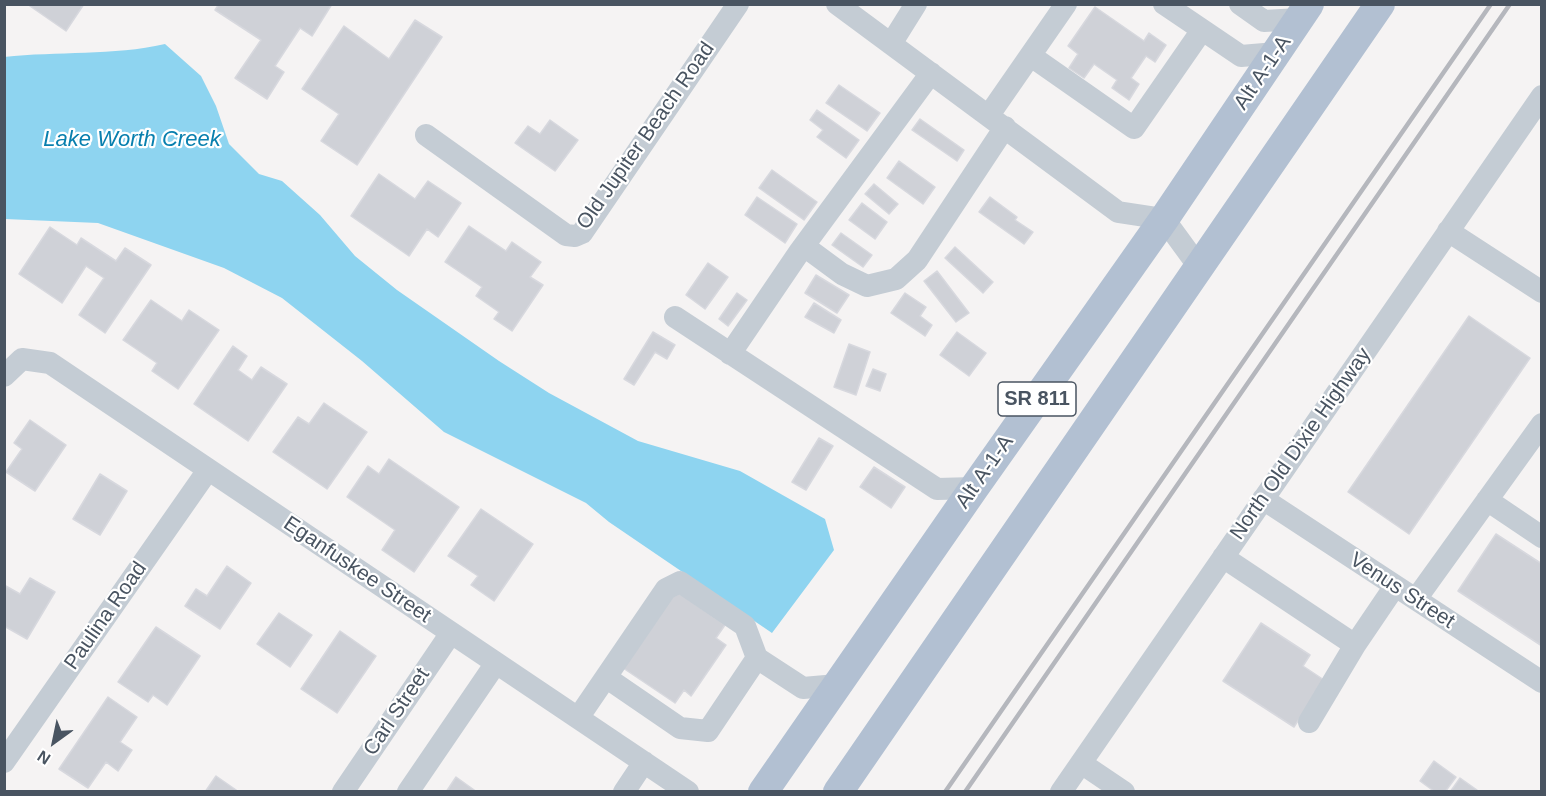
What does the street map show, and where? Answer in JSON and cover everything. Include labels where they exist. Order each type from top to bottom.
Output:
[{"type":"main road","name":"SR 811","points":[[838,792],[1380,4]]},
{"type":"main road","name":"Alt A-1-A","points":[[763,792],[1164,219],[1304,12]]},
{"type":"street","name":"Old Jupiter Beach Road","points":[[426,135],[566,235],[574,236],[582,232],[738,4]]},
{"type":"street","points":[[837,4],[1118,212],[1164,219],[1199,267]]},
{"type":"street","points":[[891,44],[916,4]]},
{"type":"street","points":[[804,246],[842,274],[867,286],[896,279],[917,260],[997,121],[1031,56],[1066,4]]},
{"type":"street","points":[[1164,4],[1241,56],[1276,53]]},
{"type":"street","points":[[1240,4],[1264,21],[1304,12]]},
{"type":"street","points":[[1031,56],[1134,128],[1202,30]]},
{"type":"street","points":[[730,354],[804,246],[932,73]]},
{"type":"street","name":"North Old Dixie Highway","points":[[1061,792],[1542,96]]},
{"type":"street","points":[[1448,231],[1542,292]]},
{"type":"street","points":[[675,317],[937,489],[974,488]]},
{"type":"street","name":"Eganfuskee Street","points":[[4,376],[22,359],[50,363],[688,792]]},
{"type":"street","points":[[1416,600],[1542,424]]},
{"type":"street","name":"Paulina Road","points":[[4,762],[208,470]]},
{"type":"street","name":"Venus Street","points":[[1263,499],[1542,682]]},
{"type":"street","points":[[1487,500],[1542,537]]},
{"type":"street","points":[[1223,557],[1355,645]]},
{"type":"street","points":[[578,718],[666,589],[680,582],[745,626],[757,658],[802,688],[837,685]]},
{"type":"street","points":[[1310,722],[1355,645],[1395,586]]},
{"type":"street","name":"Carl Street","points":[[343,792],[451,633]]},
{"type":"street","points":[[607,678],[680,728],[708,731],[757,658]]},
{"type":"street","points":[[408,792],[496,663]]},
{"type":"street","points":[[624,792],[644,762]]},
{"type":"street","points":[[1081,763],[1124,792]]},
{"type":"water","name":"Lake Worth Creek","points":[[165,44],[201,76],[216,106],[229,144],[259,174],[282,181],[320,215],[355,256],[397,290],[549,393],[638,441],[740,471],[825,519],[834,550],[772,633],[609,522],[586,503],[444,432],[362,361],[282,298],[224,268],[98,223],[5,219],[4,57],[105,52]]},
{"type":"building","points":[[27,4],[84,4],[66,31]]},
{"type":"building","points":[[219,4],[332,4],[312,36],[300,28],[275,66],[284,72],[267,99],[235,78],[261,40],[215,10]]},
{"type":"building","points":[[1095,7],[1144,41],[1149,33],[1166,45],[1155,62],[1146,56],[1131,78],[1139,84],[1129,100],[1112,88],[1117,80],[1094,64],[1084,78],[1069,68],[1078,54],[1068,46]]},
{"type":"building","points":[[415,20],[442,37],[357,165],[321,141],[339,114],[302,89],[344,26],[389,59]]},
{"type":"building","points":[[839,85],[880,113],[867,131],[826,103]]},
{"type":"building","points":[[817,110],[859,140],[846,158],[817,137],[823,130],[810,120]]},
{"type":"building","points":[[920,119],[964,150],[957,161],[912,130]]},
{"type":"building","points":[[550,120],[578,140],[555,171],[515,143],[528,126],[540,134]]},
{"type":"building","points":[[899,161],[935,187],[923,204],[887,178]]},
{"type":"building","points":[[772,170],[817,202],[804,220],[759,188]]},
{"type":"building","points":[[379,174],[415,199],[428,181],[461,203],[438,237],[427,229],[409,256],[351,216]]},
{"type":"building","points":[[874,184],[898,204],[889,214],[865,194]]},
{"type":"building","points":[[757,197],[797,224],[785,243],[745,215]]},
{"type":"building","points":[[990,197],[1017,217],[1015,220],[1033,232],[1024,244],[979,212]]},
{"type":"building","points":[[862,203],[887,222],[875,239],[849,220]]},
{"type":"building","points":[[469,226],[506,251],[512,242],[541,262],[530,277],[543,285],[512,331],[494,319],[499,312],[476,296],[482,287],[445,262]]},
{"type":"building","points":[[50,227],[77,245],[81,238],[116,261],[125,248],[151,265],[105,333],[79,315],[104,278],[86,266],[62,303],[19,274]]},
{"type":"building","points":[[841,233],[872,255],[863,267],[832,245]]},
{"type":"building","points":[[955,247],[993,282],[983,293],[945,258]]},
{"type":"building","points":[[708,263],[728,277],[705,309],[686,295]]},
{"type":"building","points":[[937,271],[969,313],[956,322],[924,281]]},
{"type":"building","points":[[816,275],[849,295],[837,313],[805,293]]},
{"type":"building","points":[[737,293],[747,300],[728,326],[719,319]]},
{"type":"building","points":[[905,293],[926,307],[920,316],[932,325],[925,336],[891,313]]},
{"type":"building","points":[[151,300],[182,321],[189,310],[219,330],[178,389],[152,371],[157,363],[123,340]]},
{"type":"building","points":[[814,303],[841,320],[834,333],[805,317]]},
{"type":"building","points":[[1469,316],[1530,358],[1409,534],[1348,492]]},
{"type":"building","points":[[653,332],[675,345],[667,359],[655,352],[634,385],[624,379]]},
{"type":"building","points":[[957,332],[986,353],[969,376],[940,355]]},
{"type":"building","points":[[849,344],[870,352],[856,395],[834,387]]},
{"type":"building","points":[[233,346],[247,356],[238,370],[252,380],[261,367],[287,384],[248,441],[194,404]]},
{"type":"building","points":[[873,369],[886,374],[880,391],[866,386]]},
{"type":"building","points":[[324,403],[367,432],[327,489],[273,452],[298,417],[309,424]]},
{"type":"building","points":[[30,420],[66,445],[35,491],[6,472],[22,449],[14,443]]},
{"type":"building","points":[[819,438],[833,446],[806,490],[792,482]]},
{"type":"building","points":[[389,459],[459,507],[414,572],[382,550],[395,530],[347,497],[368,466],[379,474]]},
{"type":"building","points":[[874,467],[905,487],[891,508],[860,487]]},
{"type":"building","points":[[100,474],[127,491],[100,535],[73,519]]},
{"type":"building","points":[[481,509],[533,544],[494,601],[471,585],[478,576],[448,556]]},
{"type":"building","points":[[1496,534],[1542,564],[1542,646],[1458,591]]},
{"type":"building","points":[[227,566],[251,583],[220,629],[185,606],[196,589],[207,596]]},
{"type":"building","points":[[30,578],[55,592],[27,639],[4,626],[4,585],[20,594]]},
{"type":"building","points":[[676,591],[725,625],[716,638],[726,645],[691,696],[684,690],[675,703],[623,668]]},
{"type":"building","points":[[279,613],[312,635],[290,667],[257,644]]},
{"type":"building","points":[[1261,623],[1310,655],[1303,666],[1324,680],[1294,727],[1223,681]]},
{"type":"building","points":[[156,627],[200,656],[167,705],[153,695],[148,702],[118,682]]},
{"type":"building","points":[[340,631],[376,656],[337,713],[301,689]]},
{"type":"building","points":[[108,697],[137,717],[120,742],[132,750],[118,771],[106,762],[88,788],[59,769]]},
{"type":"building","points":[[1434,761],[1456,777],[1445,792],[1435,792],[1420,781]]},
{"type":"building","points":[[216,776],[239,792],[205,792]]},
{"type":"building","points":[[456,777],[477,792],[446,792]]},
{"type":"building","points":[[1460,778],[1477,790],[1475,792],[1450,792]]},
{"type":"railway","points":[[945,792],[1491,4]]},
{"type":"railway","points":[[965,792],[1510,4]]}]
